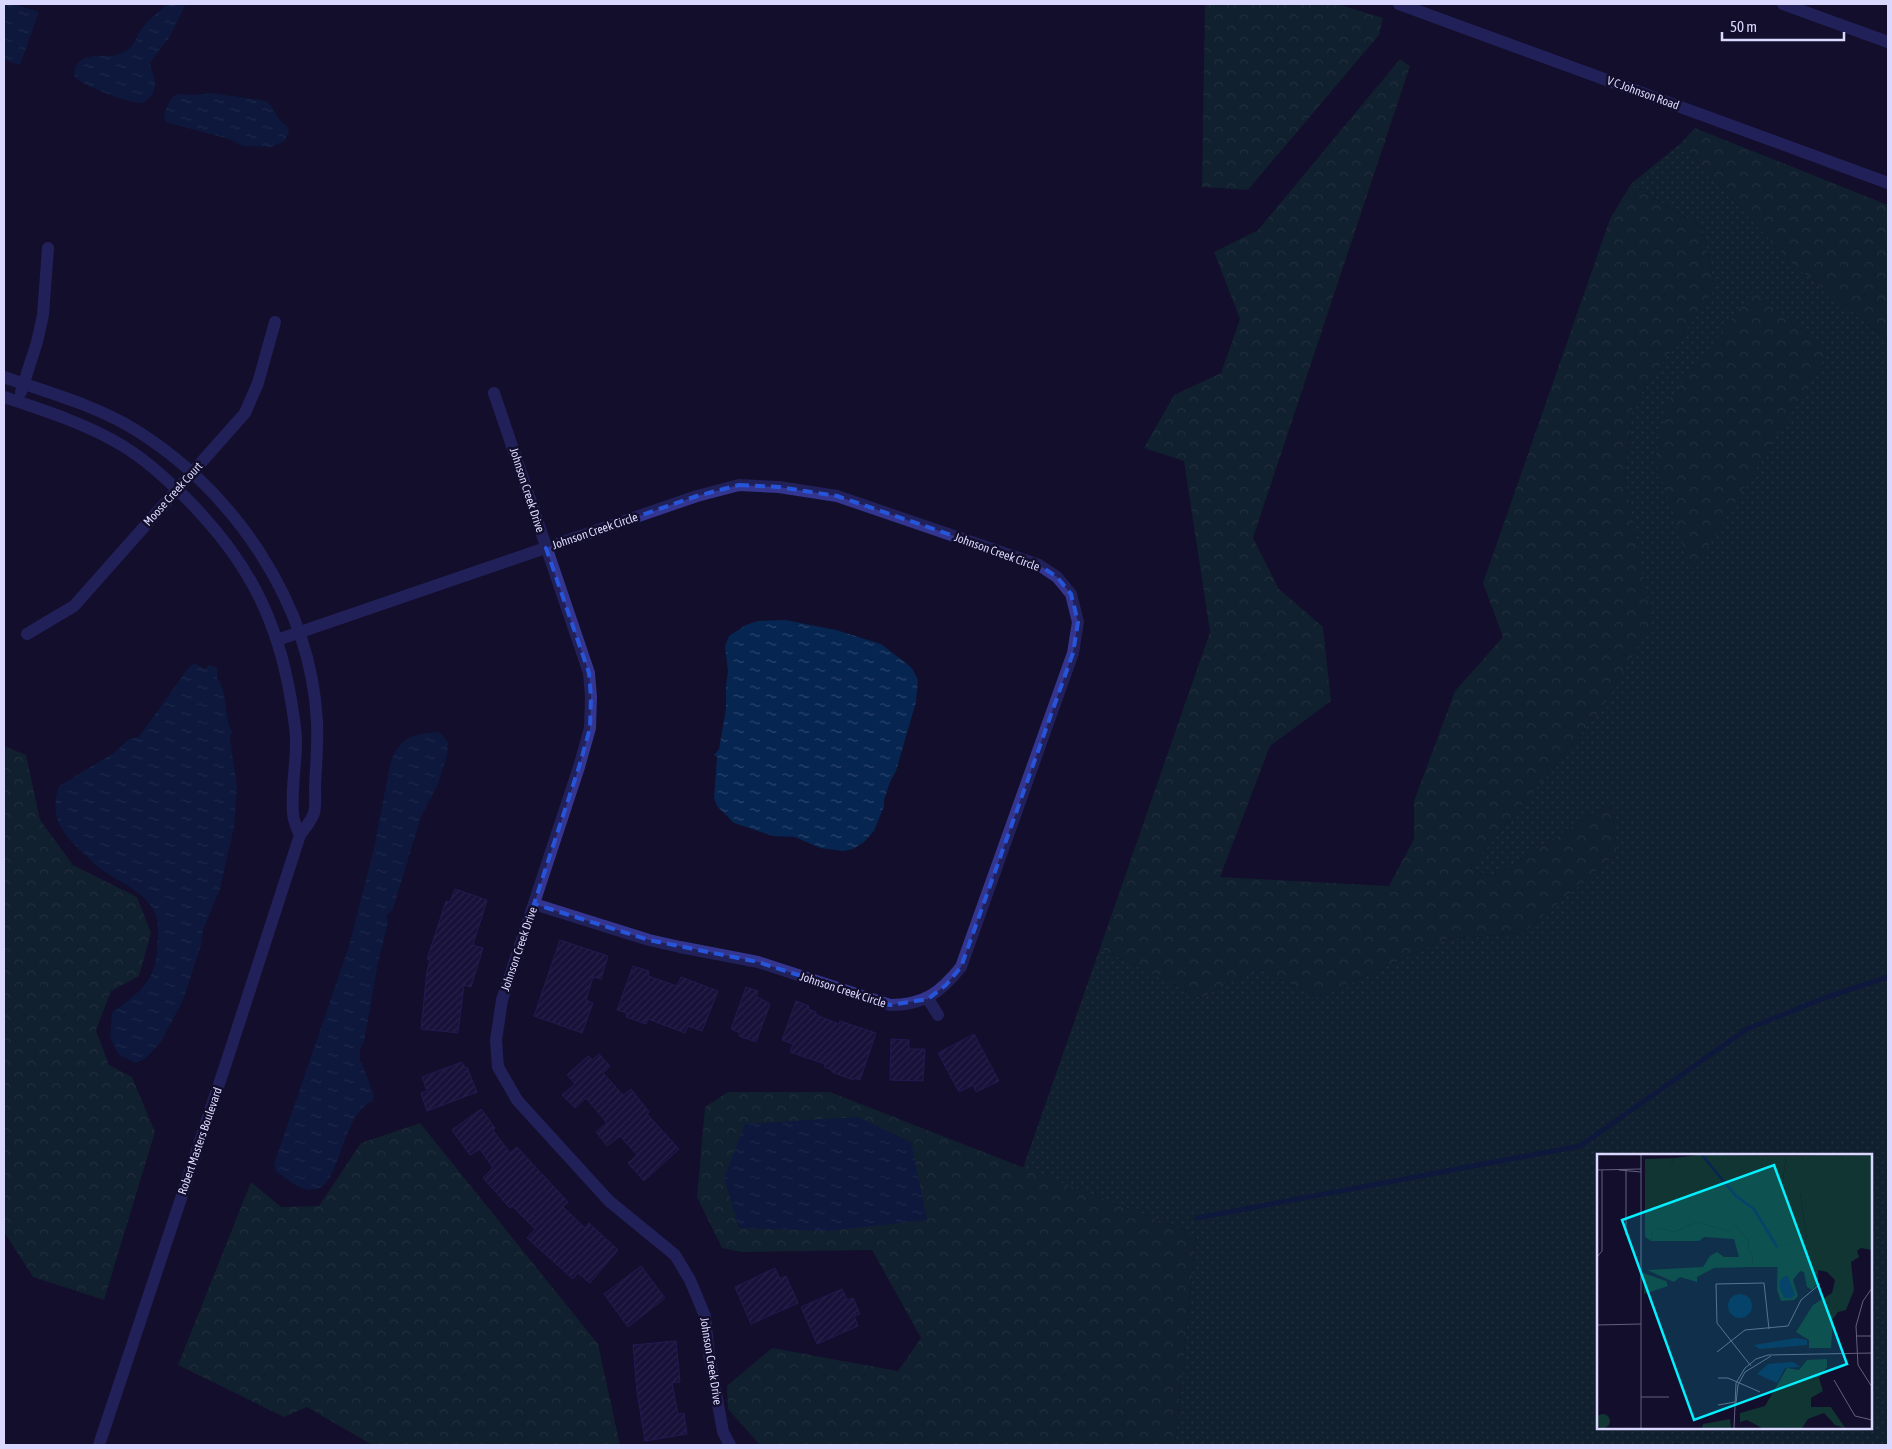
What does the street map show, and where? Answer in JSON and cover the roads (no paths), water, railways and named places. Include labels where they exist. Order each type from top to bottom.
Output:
[{"type":"street","name":"V C Johnson Road","points":[[1398,4],[1888,183]]},
{"type":"street","points":[[1783,4],[1888,42]]},
{"type":"street","points":[[18,402],[38,342],[43,315],[48,248]]},
{"type":"street","name":"Moose Creek Court","points":[[27,634],[74,606],[245,413],[258,384],[275,322]]},
{"type":"street","name":"Robert Masters Boulevard","points":[[4,377],[79,403],[133,428],[179,461],[191,473],[242,527],[278,583],[307,659],[316,701],[318,740],[314,814],[300,835],[99,1445]]},
{"type":"street","name":"Johnson Creek Drive","points":[[494,393],[589,673],[591,697],[590,728],[586,744],[502,1000],[496,1040],[498,1067],[517,1100],[586,1177],[609,1201],[675,1256],[690,1280],[705,1316],[709,1354],[723,1432],[730,1445]]},
{"type":"street","points":[[4,397],[73,422],[122,445],[156,469],[225,541],[247,573],[270,621],[282,654],[296,739],[293,815],[300,835]]},
{"type":"street","name":"Johnson Creek Circle","points":[[276,640],[697,496],[739,486],[779,487],[837,496],[1040,565],[1056,577],[1071,594],[1078,622],[1073,653],[961,967],[946,985],[928,998],[908,1005],[890,1005],[758,962],[649,940],[534,904]]},
{"type":"street","points":[[928,998],[938,1015]]},
{"type":"water","points":[[4,4],[14,4],[39,12],[20,65],[4,60]]},
{"type":"water","points":[[167,4],[186,4],[169,38],[150,63],[155,87],[148,99],[140,103],[126,100],[106,94],[76,78],[74,75],[75,69],[82,60],[91,56],[117,55],[130,48],[142,28]]},
{"type":"water","points":[[212,93],[266,101],[289,130],[285,141],[271,147],[243,146],[229,139],[165,122],[164,114],[171,98],[177,94]]},
{"type":"water","points":[[785,620],[836,630],[881,644],[911,667],[918,680],[916,702],[896,771],[884,800],[884,806],[874,831],[864,842],[853,849],[843,851],[820,848],[795,837],[773,836],[734,823],[717,806],[714,798],[717,757],[714,755],[719,749],[726,709],[728,671],[725,646],[729,636],[746,625],[758,621]]},
{"type":"water","points":[[194,663],[205,669],[209,665],[216,667],[218,670],[217,678],[225,698],[229,725],[232,732],[230,740],[237,787],[234,827],[220,889],[203,930],[201,945],[183,1000],[161,1042],[146,1058],[136,1063],[118,1054],[110,1037],[112,1012],[138,992],[150,978],[156,959],[158,925],[156,915],[142,896],[90,860],[64,833],[55,807],[56,797],[59,786],[114,753],[129,739],[139,737],[188,668]]},
{"type":"water","points":[[439,732],[448,742],[447,756],[438,784],[421,817],[393,909],[386,916],[388,923],[378,963],[364,1042],[360,1049],[360,1061],[374,1096],[373,1101],[356,1116],[331,1175],[325,1184],[315,1189],[303,1189],[276,1172],[274,1164],[349,946],[374,848],[391,760],[400,745],[410,737]]},
{"type":"water","points":[[858,1117],[911,1142],[927,1220],[828,1231],[739,1228],[724,1178],[745,1124]]},
{"type":"waterway","points":[[1197,1218],[1580,1146],[1747,1029],[1827,997],[1888,977]]}]
